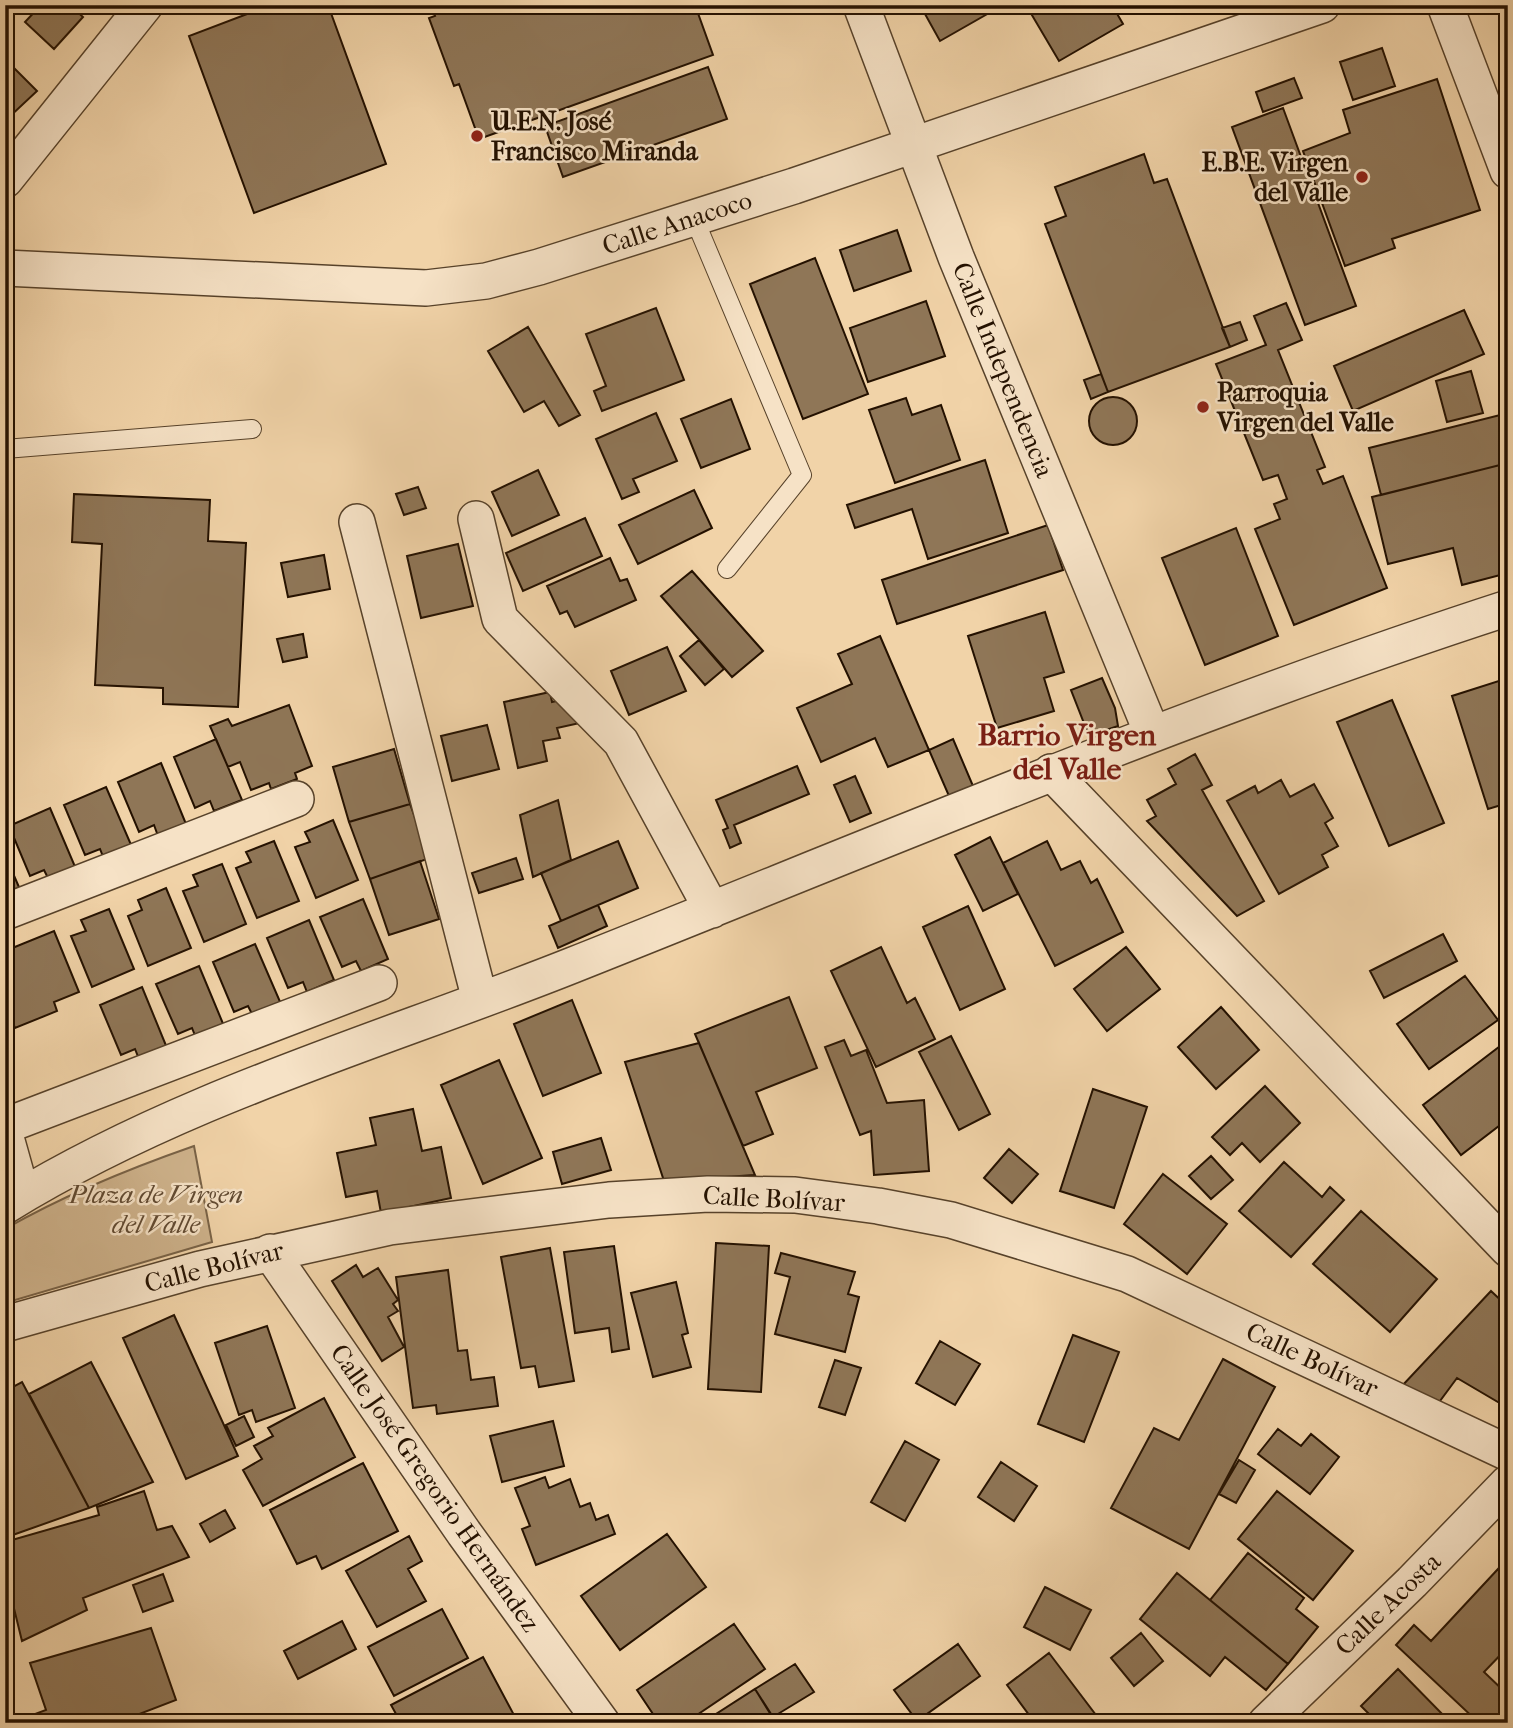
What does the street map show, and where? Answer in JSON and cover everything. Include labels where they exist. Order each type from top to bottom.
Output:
[{"type":"street","points":[[5,180],[145,5]]},
{"type":"street","name":"Calle Independencia","points":[[861,5],[956,257],[1152,733]]},
{"type":"street","name":"Calle Anacoco","points":[[5,268],[426,288],[485,281],[526,271],[694,218],[1322,5]]},
{"type":"street","points":[[1445,5],[1507,164]]},
{"type":"street","points":[[476,519],[500,619],[621,742],[712,910]]},
{"type":"street","points":[[357,522],[480,1000]]},
{"type":"street","points":[[5,1134],[14,1201],[112,1145],[237,1090],[712,910],[1152,733],[1368,653],[1508,608]]},
{"type":"street","points":[[1051,772],[1508,1249]]},
{"type":"street","points":[[5,912],[296,799]]},
{"type":"street","points":[[5,1126],[379,983]]},
{"type":"street","name":"Calle Bolívar","points":[[5,1324],[270,1252],[390,1227],[609,1200],[708,1194],[795,1195],[878,1206],[951,1220],[1127,1274],[1508,1453]]},
{"type":"street","name":"Calle José Gregorio Hernández","points":[[270,1252],[464,1533],[602,1723]]},
{"type":"street","name":"Calle Acosta","points":[[1266,1723],[1412,1582],[1508,1483]]},
{"type":"lane","points":[[694,218],[802,475],[727,569]]},
{"type":"lane","points":[[5,449],[252,429]]},
{"type":"green space","name":"Plaza de Virgen del Valle","points":[[194,1146],[212,1242],[5,1303],[5,1229],[98,1183]]},
{"type":"building","points":[[41,5],[70,5],[83,17],[54,49],[25,22]]},
{"type":"building","points":[[271,5],[328,5],[386,164],[254,213],[189,36]]},
{"type":"building","points":[[431,5],[695,5],[713,55],[479,139],[459,84],[454,86],[429,18],[435,16]]},
{"type":"building","points":[[920,5],[1003,5],[940,41]]},
{"type":"building","points":[[1026,5],[1112,5],[1123,24],[1059,61]]},
{"type":"building","points":[[1382,48],[1395,86],[1353,100],[1340,62]]},
{"type":"building","points":[[5,59],[37,91],[5,121]]},
{"type":"building","points":[[708,67],[727,119],[563,177],[545,126]]},
{"type":"building","points":[[1294,78],[1302,98],[1263,112],[1256,92]]},
{"type":"building","points":[[1437,79],[1480,210],[1392,239],[1395,248],[1345,266],[1303,151],[1350,133],[1343,110]]},
{"type":"building","points":[[1283,108],[1356,306],[1305,325],[1232,127]]},
{"type":"building","points":[[1144,154],[1154,183],[1167,179],[1230,347],[1108,392],[1045,224],[1066,216],[1055,187]]},
{"type":"building","points":[[897,230],[911,271],[854,291],[840,250]]},
{"type":"building","points":[[815,258],[868,394],[803,419],[750,284]]},
{"type":"building","points":[[926,301],[945,356],[868,382],[850,328]]},
{"type":"building","points":[[1286,303],[1302,340],[1278,350],[1325,467],[1317,470],[1323,484],[1343,476],[1387,588],[1294,625],[1255,529],[1280,519],[1274,504],[1287,499],[1278,475],[1263,480],[1216,364],[1266,345],[1254,316]]},
{"type":"building","points":[[656,308],[684,380],[602,411],[594,391],[606,386],[586,334]]},
{"type":"building","points":[[1464,310],[1484,354],[1353,411],[1334,366]]},
{"type":"building","points":[[1240,322],[1247,340],[1230,347],[1222,328]]},
{"type":"building","points":[[528,327],[580,415],[559,426],[544,401],[524,412],[488,351]]},
{"type":"building","points":[[1471,371],[1483,413],[1447,422],[1436,381]]},
{"type":"building","points":[[1101,374],[1108,392],[1091,399],[1084,380]]},
{"type":"building","points":[[1113,397],[1130,404],[1137,421],[1130,438],[1113,445],[1096,438],[1089,421],[1096,404]]},
{"type":"building","points":[[906,398],[912,415],[941,405],[960,460],[895,483],[869,410]]},
{"type":"building","points":[[731,399],[750,449],[701,468],[681,419]]},
{"type":"building","points":[[656,413],[677,461],[633,479],[639,492],[622,499],[596,439]]},
{"type":"building","points":[[1508,413],[1508,463],[1381,495],[1369,448]]},
{"type":"building","points":[[985,460],[1008,533],[928,559],[912,509],[855,528],[847,505]]},
{"type":"building","points":[[1508,463],[1508,573],[1462,585],[1453,548],[1388,564],[1372,497]]},
{"type":"building","points":[[538,470],[559,515],[512,536],[492,492]]},
{"type":"building","points":[[418,487],[426,508],[404,515],[396,494]]},
{"type":"building","points":[[694,490],[712,528],[638,564],[619,525]]},
{"type":"building","points":[[74,494],[210,500],[208,541],[246,543],[238,707],[163,704],[163,688],[95,685],[102,544],[72,542]]},
{"type":"building","points":[[585,518],[602,556],[523,591],[506,553]]},
{"type":"building","points":[[1048,525],[1063,570],[897,624],[882,580]]},
{"type":"building","points":[[1236,528],[1278,636],[1205,665],[1162,558]]},
{"type":"building","points":[[458,544],[473,606],[421,618],[407,556]]},
{"type":"building","points":[[324,555],[330,589],[288,597],[281,563]]},
{"type":"building","points":[[610,558],[620,581],[627,579],[636,600],[575,627],[567,611],[560,614],[547,586]]},
{"type":"building","points":[[692,571],[763,651],[732,677],[661,596]]},
{"type":"building","points":[[1045,612],[1064,672],[1044,678],[1054,711],[997,728],[968,636]]},
{"type":"building","points":[[303,634],[307,657],[283,662],[277,639]]},
{"type":"building","points":[[880,636],[929,750],[888,767],[875,738],[821,762],[797,708],[852,684],[838,654]]},
{"type":"building","points":[[699,640],[724,669],[705,685],[680,656]]},
{"type":"building","points":[[667,647],[686,691],[629,715],[611,671]]},
{"type":"building","points":[[1102,678],[1115,708],[1118,726],[1089,736],[1071,690]]},
{"type":"building","points":[[1508,678],[1508,803],[1488,809],[1452,696]]},
{"type":"building","points":[[550,692],[552,702],[565,699],[589,721],[557,728],[560,738],[543,741],[547,761],[518,768],[504,702]]},
{"type":"building","points":[[1392,700],[1444,823],[1389,846],[1337,722]]},
{"type":"building","points":[[289,705],[312,766],[295,773],[297,779],[271,789],[269,783],[251,790],[240,762],[228,767],[210,726],[228,719],[232,726]]},
{"type":"building","points":[[487,725],[499,769],[452,781],[441,736]]},
{"type":"building","points":[[216,739],[242,800],[214,811],[210,801],[195,808],[174,757]]},
{"type":"building","points":[[953,739],[973,786],[949,796],[929,750]]},
{"type":"building","points":[[394,749],[410,804],[349,822],[333,767]]},
{"type":"building","points":[[1195,754],[1212,785],[1202,790],[1264,901],[1237,916],[1147,821],[1156,816],[1147,800],[1176,784],[1168,769]]},
{"type":"building","points":[[161,763],[186,824],[158,836],[154,825],[139,832],[118,782]]},
{"type":"building","points":[[797,766],[809,794],[734,825],[741,843],[730,848],[723,830],[728,828],[716,800]]},
{"type":"building","points":[[855,776],[871,813],[850,822],[834,785]]},
{"type":"building","points":[[1281,780],[1290,797],[1314,784],[1333,818],[1325,823],[1338,846],[1322,855],[1328,867],[1279,894],[1227,801],[1255,786],[1258,793]]},
{"type":"building","points":[[106,787],[132,847],[104,859],[100,849],[85,855],[64,805]]},
{"type":"building","points":[[558,800],[571,860],[533,877],[520,815]]},
{"type":"building","points":[[410,804],[430,858],[370,879],[349,822]]},
{"type":"building","points":[[50,808],[76,869],[49,880],[44,870],[30,876],[9,826]]},
{"type":"building","points":[[333,820],[358,880],[316,898],[295,847],[310,842],[305,832]]},
{"type":"building","points":[[990,837],[1018,894],[983,911],[955,855]]},
{"type":"building","points":[[274,841],[299,901],[257,918],[236,868],[251,862],[246,852]]},
{"type":"building","points":[[618,841],[638,888],[561,921],[541,873]]},
{"type":"building","points":[[1047,841],[1061,870],[1080,861],[1091,883],[1097,879],[1123,932],[1055,966],[1003,863]]},
{"type":"building","points":[[5,855],[22,894],[5,901]]},
{"type":"building","points":[[516,858],[523,879],[479,893],[472,873]]},
{"type":"building","points":[[420,861],[439,919],[389,935],[370,879]]},
{"type":"building","points":[[222,864],[246,924],[204,942],[183,891],[198,886],[193,875]]},
{"type":"building","points":[[166,888],[191,948],[148,966],[128,916],[142,910],[138,900]]},
{"type":"building","points":[[363,899],[388,959],[361,971],[356,961],[342,967],[320,917]]},
{"type":"building","points":[[598,905],[607,926],[558,948],[549,926]]},
{"type":"building","points":[[968,906],[1005,989],[960,1010],[923,927]]},
{"type":"building","points":[[109,909],[134,969],[92,987],[71,936],[86,931],[81,920]]},
{"type":"building","points":[[309,920],[334,980],[307,992],[303,982],[288,988],[267,938]]},
{"type":"building","points":[[54,931],[79,992],[54,1002],[57,1011],[15,1028],[5,1004],[5,951]]},
{"type":"building","points":[[1443,934],[1457,961],[1384,998],[1370,971]]},
{"type":"building","points":[[255,944],[281,1004],[253,1016],[248,1006],[234,1012],[213,962]]},
{"type":"building","points":[[881,947],[907,1003],[915,998],[935,1039],[876,1067],[831,971]]},
{"type":"building","points":[[1126,947],[1160,989],[1107,1031],[1074,989]]},
{"type":"building","points":[[199,966],[224,1026],[196,1038],[192,1028],[178,1034],[156,984]]},
{"type":"building","points":[[1465,976],[1498,1020],[1429,1069],[1397,1024]]},
{"type":"building","points":[[142,987],[167,1048],[139,1059],[135,1049],[121,1055],[100,1005]]},
{"type":"building","points":[[789,997],[817,1068],[756,1092],[773,1134],[743,1146],[695,1034]]},
{"type":"building","points":[[572,1000],[601,1073],[543,1096],[514,1024]]},
{"type":"building","points":[[1221,1007],[1259,1050],[1216,1089],[1178,1047]]},
{"type":"building","points":[[951,1036],[990,1114],[959,1130],[919,1052]]},
{"type":"building","points":[[844,1040],[851,1056],[866,1050],[887,1103],[924,1100],[929,1171],[874,1175],[871,1131],[860,1135],[825,1047]]},
{"type":"building","points":[[1508,1040],[1508,1119],[1461,1155],[1423,1105]]},
{"type":"building","points":[[699,1043],[755,1175],[664,1181],[625,1062]]},
{"type":"building","points":[[499,1060],[542,1158],[483,1184],[441,1085]]},
{"type":"building","points":[[1265,1086],[1300,1123],[1260,1162],[1242,1143],[1230,1155],[1212,1137]]},
{"type":"building","points":[[1093,1089],[1147,1107],[1114,1208],[1060,1191]]},
{"type":"building","points":[[413,1109],[422,1151],[441,1147],[451,1198],[381,1213],[377,1191],[346,1197],[337,1153],[376,1145],[370,1118]]},
{"type":"building","points":[[601,1138],[611,1170],[562,1184],[553,1152]]},
{"type":"building","points":[[1009,1149],[1038,1174],[1012,1203],[984,1178]]},
{"type":"building","points":[[1211,1156],[1233,1180],[1211,1199],[1189,1176]]},
{"type":"building","points":[[1284,1162],[1322,1197],[1330,1187],[1344,1200],[1291,1257],[1239,1211]]},
{"type":"building","points":[[1163,1174],[1227,1224],[1187,1274],[1124,1224]]},
{"type":"building","points":[[1361,1211],[1437,1279],[1390,1332],[1313,1264]]},
{"type":"building","points":[[716,1243],[769,1246],[761,1392],[708,1389]]},
{"type":"building","points":[[614,1246],[629,1349],[612,1352],[609,1328],[575,1333],[564,1252]]},
{"type":"building","points":[[550,1248],[574,1381],[539,1387],[535,1366],[521,1368],[501,1257]]},
{"type":"building","points":[[781,1253],[855,1272],[848,1294],[859,1297],[845,1352],[775,1334],[790,1277],[775,1273]]},
{"type":"building","points":[[356,1265],[363,1277],[378,1268],[398,1300],[393,1304],[398,1311],[388,1317],[404,1347],[382,1361],[332,1281]]},
{"type":"building","points":[[448,1270],[458,1351],[467,1350],[471,1380],[494,1377],[498,1406],[437,1414],[436,1405],[413,1408],[396,1277]]},
{"type":"building","points":[[676,1282],[688,1333],[682,1335],[691,1367],[653,1377],[631,1293]]},
{"type":"building","points":[[1491,1291],[1508,1307],[1508,1399],[1503,1405],[1457,1378],[1437,1405],[1401,1387]]},
{"type":"building","points":[[174,1315],[238,1456],[186,1479],[123,1338]]},
{"type":"building","points":[[267,1326],[295,1408],[256,1422],[252,1410],[239,1415],[215,1343]]},
{"type":"building","points":[[1073,1335],[1119,1352],[1084,1442],[1038,1424]]},
{"type":"building","points":[[940,1341],[980,1364],[955,1405],[916,1383]]},
{"type":"building","points":[[1223,1359],[1275,1387],[1189,1549],[1111,1508],[1154,1428],[1179,1440]]},
{"type":"building","points":[[835,1360],[861,1368],[845,1415],[819,1407]]},
{"type":"building","points":[[91,1362],[153,1482],[89,1508],[29,1394]]},
{"type":"building","points":[[22,1382],[89,1508],[7,1537],[5,1391]]},
{"type":"building","points":[[324,1398],[355,1457],[263,1506],[243,1470],[262,1459],[254,1446],[273,1436],[268,1428]]},
{"type":"building","points":[[244,1416],[254,1437],[236,1446],[226,1425]]},
{"type":"building","points":[[553,1421],[564,1466],[502,1482],[490,1436]]},
{"type":"building","points":[[1278,1429],[1301,1446],[1311,1434],[1339,1457],[1310,1494],[1258,1454]]},
{"type":"building","points":[[905,1441],[939,1460],[905,1521],[871,1502]]},
{"type":"building","points":[[1239,1460],[1255,1470],[1236,1503],[1219,1494]]},
{"type":"building","points":[[1001,1462],[1037,1486],[1014,1521],[978,1497]]},
{"type":"building","points":[[363,1463],[398,1531],[322,1569],[316,1556],[297,1564],[270,1510]]},
{"type":"building","points":[[545,1477],[549,1488],[570,1479],[580,1507],[590,1503],[596,1520],[608,1515],[615,1534],[536,1565],[522,1529],[530,1526],[515,1488]]},
{"type":"building","points":[[144,1491],[157,1530],[172,1526],[189,1557],[83,1598],[87,1610],[22,1641],[5,1572],[5,1542],[99,1515],[97,1507]]},
{"type":"building","points":[[1277,1491],[1353,1551],[1313,1600],[1238,1539]]},
{"type":"building","points":[[225,1510],[235,1528],[210,1542],[200,1524]]},
{"type":"building","points":[[667,1534],[706,1587],[620,1650],[581,1596]]},
{"type":"building","points":[[409,1536],[422,1561],[408,1569],[426,1601],[377,1627],[346,1571]]},
{"type":"building","points":[[1248,1553],[1304,1598],[1296,1609],[1318,1627],[1288,1664],[1210,1600]]},
{"type":"building","points":[[1498,1569],[1508,1578],[1508,1647],[1484,1672],[1508,1695],[1508,1722],[1479,1723],[1396,1645],[1414,1625],[1431,1641]]},
{"type":"building","points":[[1177,1573],[1288,1664],[1266,1690],[1225,1657],[1210,1676],[1140,1619]]},
{"type":"building","points":[[163,1574],[173,1601],[143,1612],[133,1585]]},
{"type":"building","points":[[1045,1587],[1091,1610],[1070,1650],[1024,1627]]},
{"type":"building","points":[[442,1609],[468,1658],[394,1696],[368,1647]]},
{"type":"building","points":[[342,1621],[356,1649],[298,1679],[284,1651]]},
{"type":"building","points":[[734,1624],[765,1669],[685,1723],[659,1723],[637,1690]]},
{"type":"building","points":[[151,1628],[176,1700],[116,1723],[30,1723],[27,1717],[46,1710],[30,1663]]},
{"type":"building","points":[[1141,1633],[1163,1661],[1134,1686],[1111,1658]]},
{"type":"building","points":[[958,1644],[980,1676],[917,1721],[894,1690]]},
{"type":"building","points":[[1049,1653],[1102,1723],[1035,1723],[1007,1685]]},
{"type":"building","points":[[483,1657],[514,1715],[500,1723],[401,1723],[391,1705]]},
{"type":"building","points":[[795,1664],[814,1692],[773,1717],[755,1689]]},
{"type":"building","points":[[1398,1669],[1451,1723],[1378,1723],[1361,1706]]},
{"type":"building","points":[[755,1689],[776,1723],[702,1723]]},
{"type":"place","name":"U.E.N. José Francisco Miranda","points":[[477,136]]},
{"type":"place","name":"E.B.E. Virgen del Valle","points":[[1362,177]]},
{"type":"place","name":"Parroquia Virgen del Valle","points":[[1203,407]]},
{"type":"district","name":"Barrio Virgen del Valle","points":[[1067,752]]}]
